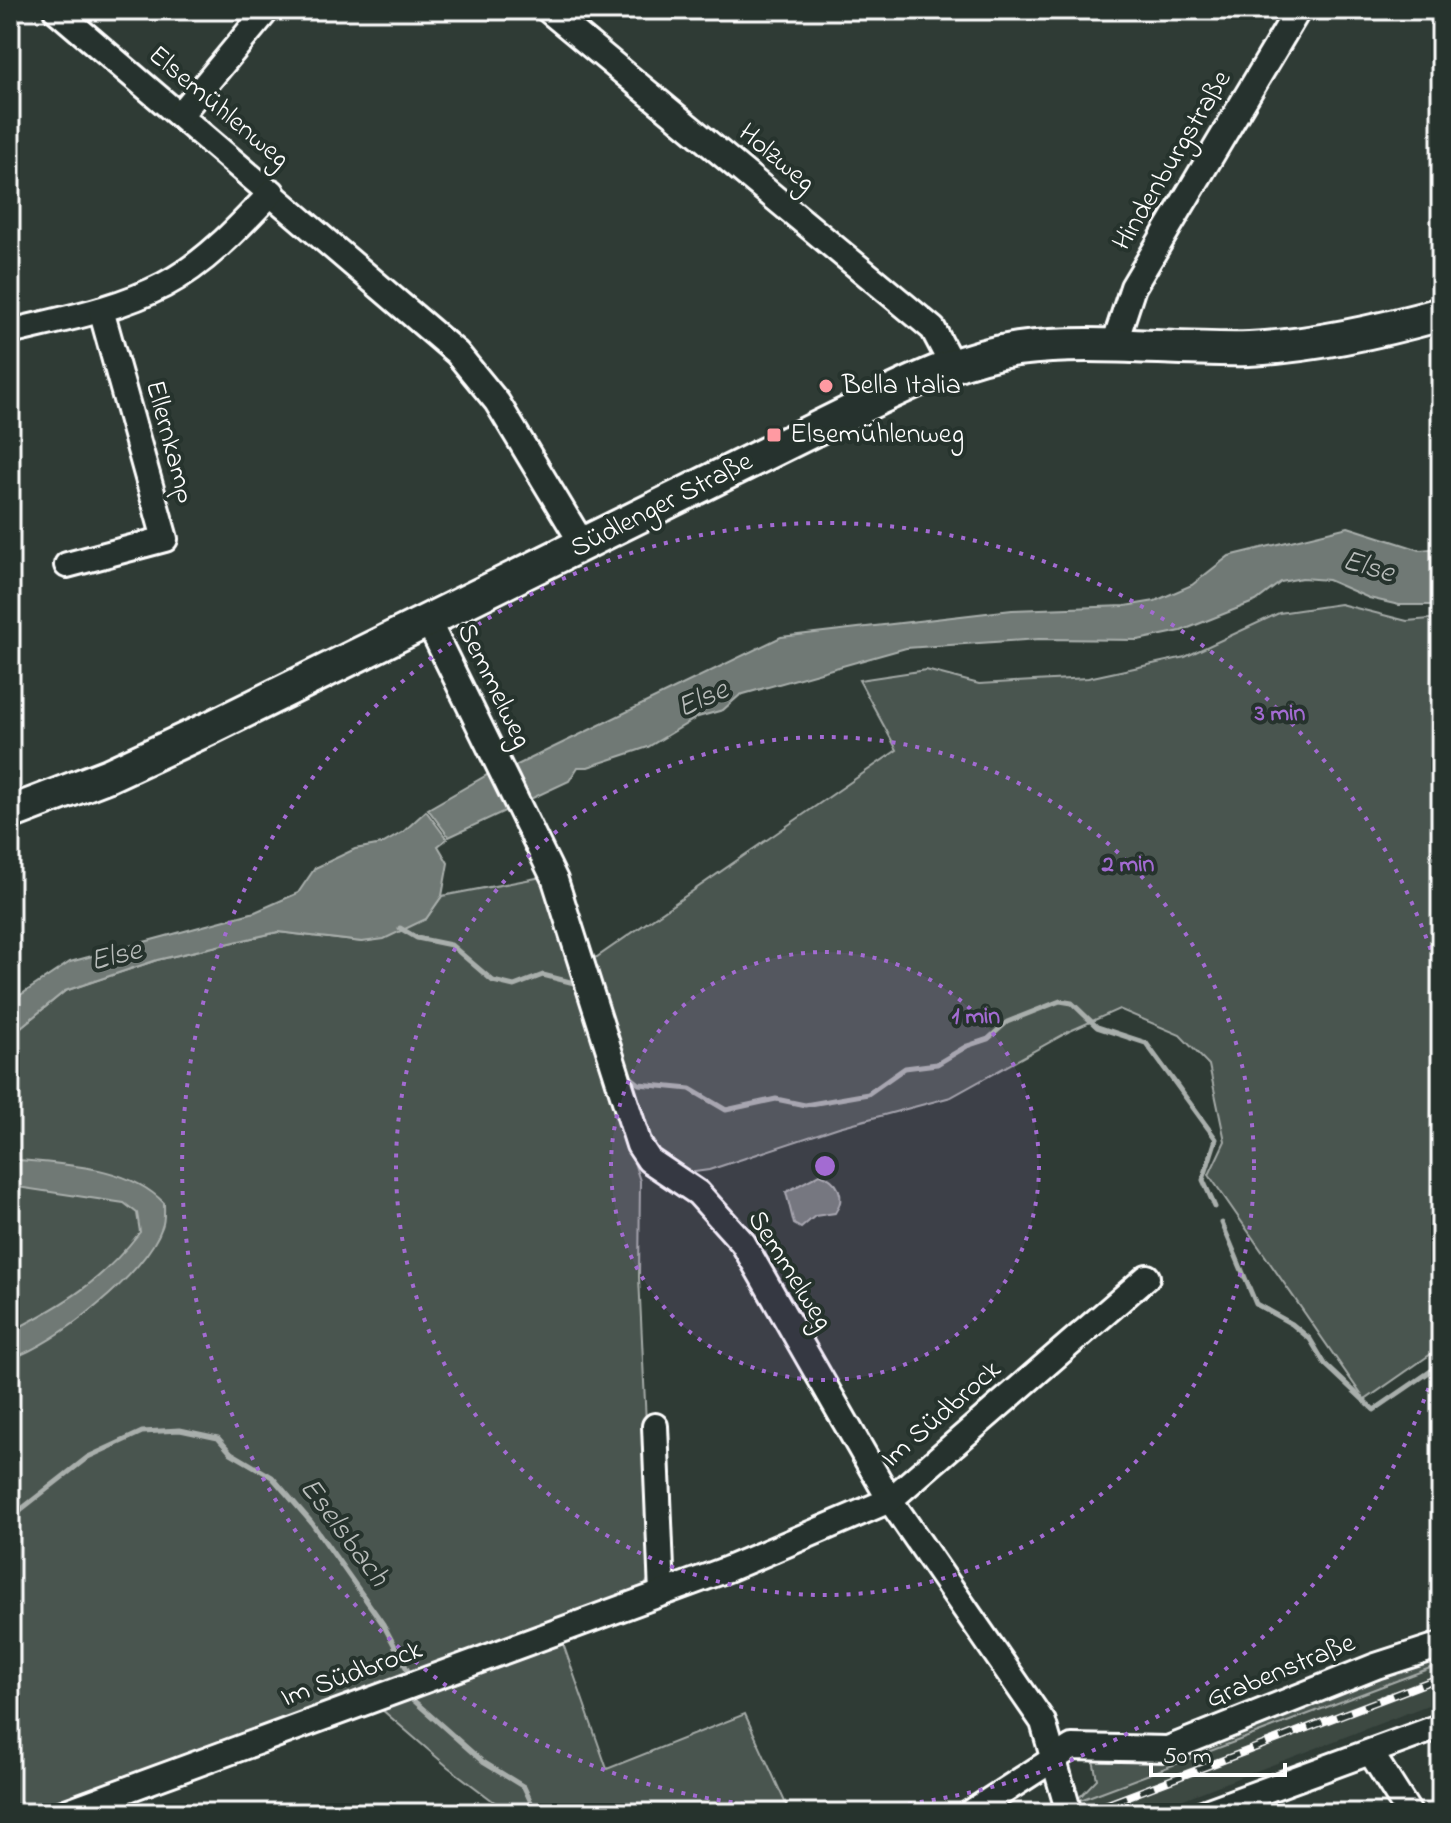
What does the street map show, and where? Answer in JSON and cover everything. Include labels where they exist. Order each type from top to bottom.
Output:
[{"type":"main road","name":"Südlenger Straße","points":[[10,813],[109,775],[429,623],[952,365],[1018,349],[1252,349],[1326,339],[1441,314]]},
{"type":"street","name":"Elsemühlenweg","points":[[56,10],[439,336],[479,378],[583,545]]},
{"type":"street","points":[[180,115],[267,10]]},
{"type":"street","name":"Holzweg","points":[[548,10],[933,329],[952,365]]},
{"type":"street","name":"Hindenburgstraße","points":[[1113,348],[1133,287],[1298,10]]},
{"type":"street","points":[[10,332],[101,310],[165,284],[222,244],[272,192]]},
{"type":"street","name":"Ellernkamp","points":[[67,565],[165,539],[101,310]]},
{"type":"street","name":"Semmelweg","points":[[429,623],[555,880],[639,1145],[649,1160],[698,1193],[743,1243],[890,1500],[996,1649],[1043,1722],[1069,1813]]},
{"type":"street","name":"Im Südbrock","points":[[63,1813],[662,1593],[890,1500],[1147,1277]]},
{"type":"street","points":[[655,1426],[662,1593]]},
{"type":"street","name":"Grabenstraße","points":[[970,1813],[1072,1747],[1168,1749],[1376,1666],[1441,1645]]},
{"type":"street","points":[[1203,1813],[1441,1726]]},
{"type":"street","points":[[1371,1753],[1409,1813]]},
{"type":"shaded area","points":[[1340,604],[1407,621],[1441,618],[1441,1347],[1365,1400],[1209,1175],[1225,1141],[1209,1065],[1180,1035],[1119,1009],[1070,1031],[951,1097],[839,1127],[709,1170],[680,1174],[642,1137],[588,959],[597,957],[897,750],[859,680],[926,670],[979,684],[1088,678],[1185,657],[1279,613]]},
{"type":"shaded area","points":[[542,877],[640,1181],[639,1277],[653,1570],[641,1593],[40,1813],[10,1813],[10,1036],[65,991],[157,960],[278,932],[362,942],[426,919],[442,896]]},
{"type":"shaded area","points":[[561,1638],[607,1769],[745,1714],[790,1813],[509,1813],[448,1767],[380,1708]]},
{"type":"shaded area","points":[[1441,1647],[1441,1664],[1075,1802],[1097,1779],[1093,1760],[1156,1760]]},
{"type":"shaded area","points":[[1441,1664],[1441,1700],[1147,1813],[1047,1813]]},
{"type":"water","name":"Else","points":[[1348,527],[1420,550],[1441,548],[1441,605],[1399,605],[1369,598],[1328,580],[1302,578],[1281,582],[1256,601],[1181,631],[1138,640],[1039,639],[906,648],[740,695],[723,710],[698,717],[648,747],[588,767],[578,767],[569,781],[449,837],[428,809],[494,771],[511,768],[781,637],[1012,610],[1125,606],[1155,601],[1192,585],[1229,556]]},
{"type":"water","name":"Else","points":[[426,811],[447,839],[438,846],[448,863],[442,896],[426,919],[384,939],[362,942],[278,932],[157,960],[65,991],[10,1036],[10,1002],[70,962],[255,912],[298,893],[315,868],[355,849],[382,844],[403,832]]},
{"type":"water","points":[[10,1159],[71,1165],[112,1174],[149,1190],[164,1203],[164,1212],[163,1224],[153,1246],[119,1285],[51,1339],[10,1359],[10,1332],[81,1290],[111,1265],[140,1232],[137,1213],[124,1203],[10,1186]]},
{"type":"water","points":[[820,1174],[832,1180],[839,1190],[839,1207],[835,1213],[815,1216],[801,1228],[794,1224],[786,1192]]},
{"type":"waterway","points":[[400,928],[417,938],[451,945],[493,981],[514,986],[543,975],[578,984]]},
{"type":"waterway","points":[[628,1075],[639,1084],[690,1089],[726,1110],[776,1099],[805,1105],[868,1094],[905,1068],[937,1064],[967,1046],[988,1039],[1007,1022],[1060,1001],[1072,1003],[1097,1027],[1146,1043],[1216,1139],[1203,1180],[1215,1207]]},
{"type":"waterway","points":[[1222,1223],[1256,1304],[1292,1324],[1310,1339],[1325,1364],[1374,1410],[1441,1364]]},
{"type":"waterway","name":"Eselsbach","points":[[10,1518],[88,1457],[142,1432],[180,1430],[218,1438],[231,1453],[272,1477],[311,1522],[383,1624],[408,1671]]},
{"type":"waterway","name":"Eselsbach","points":[[412,1699],[483,1762],[524,1787],[536,1813]]},
{"type":"railway","points":[[1084,1813],[1441,1677]]},
{"type":"place","name":"Bella Italia","points":[[826,386]]},
{"type":"place","name":"Elsemühlenweg","points":[[774,435]]}]
